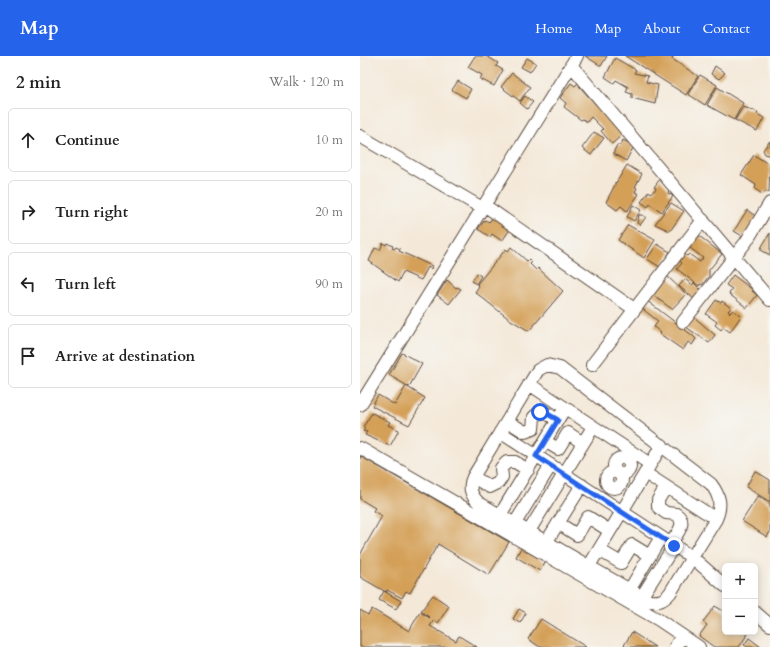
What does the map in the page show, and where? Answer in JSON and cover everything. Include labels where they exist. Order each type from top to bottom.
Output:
[{"type":"street","points":[[360,405],[574,60],[734,258],[770,300]]},
{"type":"street","points":[[360,136],[483,206],[634,309]]},
{"type":"street","points":[[683,322],[734,258],[770,203]]},
{"type":"street","points":[[592,365],[703,220]]},
{"type":"street","points":[[548,365],[560,368],[711,484],[718,494],[720,510],[692,558],[664,600],[649,601],[475,499],[471,488],[473,477],[507,421],[538,370],[548,365]]},
{"type":"street","points":[[529,384],[593,427],[626,464],[646,472],[666,487],[716,519]]},
{"type":"street","points":[[500,515],[565,408]]},
{"type":"street","points":[[507,421],[525,432],[533,429],[534,417],[540,412],[546,413],[558,420]]},
{"type":"street","points":[[529,531],[550,506],[564,474],[593,427]]},
{"type":"street","points":[[500,432],[669,542],[692,558],[722,583]]},
{"type":"street","points":[[545,441],[558,449],[568,433],[583,443]]},
{"type":"street","points":[[590,566],[662,445]]},
{"type":"street","points":[[360,448],[659,620],[699,647]]},
{"type":"street","points":[[473,477],[490,487],[498,483],[502,477],[502,468],[507,462],[515,462],[528,470]]},
{"type":"street","points":[[626,464],[646,472]]},
{"type":"street","points":[[603,498],[610,487],[606,482],[607,476],[626,464]]},
{"type":"street","points":[[515,523],[551,465]]},
{"type":"street","points":[[547,541],[582,485]]},
{"type":"street","points":[[630,589],[650,556],[669,542],[682,525],[679,516],[676,514],[666,514],[658,507],[658,500],[666,487]]},
{"type":"street","points":[[558,523],[577,535],[588,517],[610,531]]},
{"type":"street","points":[[642,596],[661,575],[669,542]]},
{"type":"street","points":[[599,550],[621,563],[632,545],[650,556]]},
{"type":"street","points":[[758,615],[770,625]]},
{"type":"street","points":[[675,647],[682,636]]},
{"type":"building","points":[[475,56],[486,56],[498,63],[496,66],[503,70],[494,86],[480,79],[482,75],[468,67]]},
{"type":"building","points":[[585,56],[607,56],[601,66]]},
{"type":"building","points":[[625,56],[673,56],[672,59],[698,76],[686,95]]},
{"type":"building","points":[[527,58],[536,63],[530,72],[521,67]]},
{"type":"building","points":[[615,58],[636,70],[634,73],[648,76],[646,82],[658,85],[655,104],[632,98],[632,94],[626,92],[628,87],[616,80],[614,83],[605,77]]},
{"type":"building","points":[[715,66],[725,73],[719,79],[711,74]]},
{"type":"building","points":[[512,73],[530,87],[520,101],[501,87]]},
{"type":"building","points":[[700,75],[717,85],[705,105],[688,94]]},
{"type":"building","points":[[458,81],[471,89],[466,98],[452,90]]},
{"type":"building","points":[[571,83],[575,86],[578,83],[580,84],[579,86],[623,134],[612,144],[601,131],[603,129],[591,117],[587,122],[583,119],[581,120],[564,107],[566,103],[560,98]]},
{"type":"building","points":[[717,87],[743,103],[734,120],[707,105]]},
{"type":"building","points":[[525,96],[533,102],[527,109],[520,103]]},
{"type":"building","points":[[743,107],[758,112],[757,114],[764,118],[757,131],[735,120]]},
{"type":"building","points":[[594,132],[604,138],[591,155],[582,148]]},
{"type":"building","points":[[623,140],[634,146],[626,161],[614,154],[617,145],[621,145]]},
{"type":"building","points":[[770,141],[770,156],[765,154],[763,150]]},
{"type":"building","points":[[754,155],[770,165],[769,193],[766,191],[762,194],[755,189],[756,185],[741,175]]},
{"type":"building","points":[[627,165],[642,174],[635,187],[637,188],[635,192],[639,194],[627,211],[621,206],[617,210],[606,202],[615,185],[615,182],[616,183]]},
{"type":"building","points":[[660,179],[669,190],[668,193],[673,196],[662,212],[650,204],[648,207],[641,202],[649,191],[651,193],[655,190],[656,188],[654,187]]},
{"type":"building","points":[[671,203],[684,211],[670,231],[655,224]]},
{"type":"building","points":[[633,205],[641,210],[634,221],[627,217]]},
{"type":"building","points":[[747,210],[757,217],[744,237],[734,231]]},
{"type":"building","points":[[639,215],[646,217],[640,225],[637,223]]},
{"type":"building","points":[[494,216],[511,228],[502,241],[492,234],[490,237],[478,229],[485,220],[489,222]]},
{"type":"building","points":[[628,225],[655,240],[644,258],[618,240]]},
{"type":"building","points":[[770,233],[770,255],[761,250],[761,248]]},
{"type":"building","points":[[698,235],[722,254],[709,270],[709,276],[702,285],[700,284],[699,286],[677,269],[682,263],[678,259],[683,253],[687,256],[689,254],[700,262],[703,258],[689,247]]},
{"type":"building","points":[[383,243],[393,246],[392,248],[394,249],[396,247],[400,249],[399,251],[432,266],[431,269],[428,267],[421,280],[403,272],[398,282],[369,261],[375,248],[380,250]]},
{"type":"building","points":[[657,244],[670,252],[660,267],[647,259]]},
{"type":"building","points":[[511,247],[527,261],[529,259],[532,262],[530,264],[536,270],[538,268],[563,291],[529,331],[509,319],[475,292],[479,286],[477,284],[506,249],[508,251]]},
{"type":"building","points":[[477,273],[481,276],[476,284],[472,281]]},
{"type":"building","points":[[733,275],[753,290],[752,291],[757,295],[747,308],[729,294],[732,289],[726,285]]},
{"type":"building","points":[[667,276],[686,294],[672,309],[651,294]]},
{"type":"building","points":[[685,279],[692,285],[694,283],[702,291],[694,299],[679,286]]},
{"type":"building","points":[[447,280],[456,288],[461,289],[449,304],[437,295]]},
{"type":"building","points":[[646,300],[693,336],[696,339],[692,345],[688,342],[683,350],[660,334],[661,333],[654,327],[658,321],[640,307]]},
{"type":"building","points":[[716,300],[721,303],[722,301],[731,308],[728,311],[730,313],[733,310],[741,316],[730,332],[723,327],[721,330],[715,325],[717,322],[706,314]]},
{"type":"building","points":[[694,317],[715,335],[709,343],[686,327]]},
{"type":"building","points":[[402,353],[422,364],[409,387],[389,375]]},
{"type":"building","points":[[406,386],[425,398],[409,425],[372,406],[378,395],[395,405]]},
{"type":"building","points":[[372,413],[390,422],[388,425],[399,430],[390,446],[365,435],[367,432],[363,431],[365,428],[363,427]]},
{"type":"building","points":[[360,456],[509,542],[489,575],[438,544],[410,593],[406,591],[402,598],[387,590],[386,592],[360,577],[360,555],[382,516],[373,511],[375,508],[360,499]]},
{"type":"building","points":[[755,471],[770,480],[770,502],[746,487]]},
{"type":"building","points":[[758,496],[770,504],[770,532],[767,537],[742,521]]},
{"type":"building","points":[[521,548],[545,562],[540,571],[516,557]]},
{"type":"building","points":[[384,591],[401,601],[396,609],[379,600]]},
{"type":"building","points":[[433,595],[449,606],[438,623],[434,620],[430,626],[456,641],[459,636],[477,647],[360,647],[360,610],[368,615],[372,609],[409,631],[420,612],[430,618],[421,611]]},
{"type":"building","points":[[715,606],[722,610],[722,635],[747,635],[739,647],[714,647],[699,636],[707,625],[703,622]]},
{"type":"building","points":[[519,609],[526,613],[520,623],[513,619]]},
{"type":"building","points":[[541,619],[586,647],[540,647],[528,639]]},
{"type":"building","points":[[632,632],[655,647],[623,647]]},
{"type":"building","points":[[749,638],[761,647],[748,647],[744,645]]},
{"type":"route","points":[[540,412],[543,411],[558,420],[536,456],[674,546]]}]
